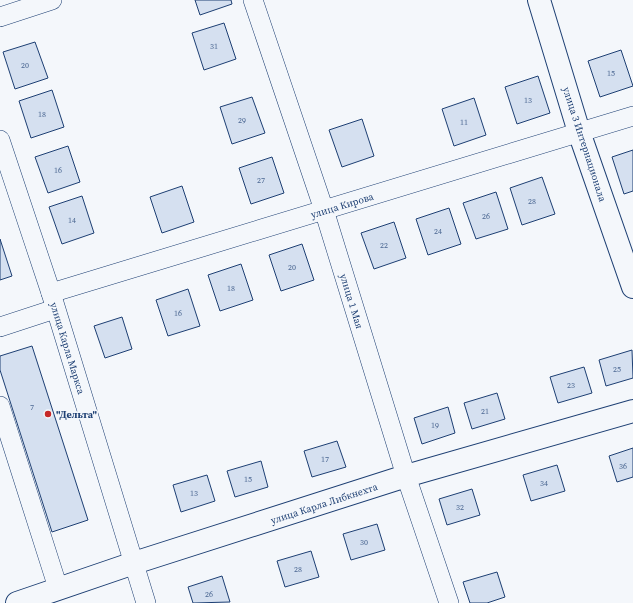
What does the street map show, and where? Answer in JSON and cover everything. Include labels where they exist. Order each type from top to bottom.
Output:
[{"type":"main road","name":"улица 3 Интернационала","points":[[539,0],[579,132],[633,287]]},
{"type":"main road","name":"улица Карла Либкнехта","points":[[17,603],[134,563],[406,476],[633,411]]},
{"type":"street","points":[[0,17],[52,0]]},
{"type":"street","name":"улица 1 Мая","points":[[253,0],[324,210],[406,476],[448,603]]},
{"type":"street","name":"улица Кирова","points":[[0,327],[53,301],[324,210],[633,116]]},
{"type":"street","name":"улица Карла Маркса","points":[[0,140],[53,301],[146,603]]},
{"type":"street","points":[[0,406],[58,588]]},
{"type":"building","points":[[195,0],[231,0],[232,4],[200,15]]},
{"type":"building","points":[[224,23],[236,59],[204,70],[192,33]]},
{"type":"building","points":[[35,42],[48,78],[15,89],[3,52]]},
{"type":"building","points":[[621,50],[633,86],[600,97],[588,61]]},
{"type":"building","points":[[538,76],[550,113],[517,124],[505,87]]},
{"type":"building","points":[[52,90],[64,127],[31,138],[19,101]]},
{"type":"building","points":[[252,97],[265,133],[232,144],[220,107]]},
{"type":"building","points":[[474,98],[486,135],[454,146],[442,109]]},
{"type":"building","points":[[362,119],[374,156],[342,167],[329,130]]},
{"type":"building","points":[[68,146],[80,182],[48,193],[35,157]]},
{"type":"building","points":[[633,150],[633,191],[624,194],[612,157]]},
{"type":"building","points":[[272,157],[284,193],[251,204],[239,168]]},
{"type":"building","points":[[542,177],[555,214],[522,225],[510,188]]},
{"type":"building","points":[[182,186],[194,222],[162,233],[150,197]]},
{"type":"building","points":[[496,192],[508,229],[476,239],[463,203]]},
{"type":"building","points":[[82,196],[94,233],[62,244],[49,207]]},
{"type":"building","points":[[449,208],[461,244],[428,255],[416,219]]},
{"type":"building","points":[[394,222],[406,258],[374,269],[361,233]]},
{"type":"building","points":[[0,239],[12,276],[0,280]]},
{"type":"building","points":[[302,244],[314,280],[281,291],[269,255]]},
{"type":"building","points":[[241,264],[253,300],[220,311],[208,275]]},
{"type":"building","points":[[188,289],[200,326],[168,336],[156,300]]},
{"type":"building","points":[[122,317],[132,349],[105,358],[94,326]]},
{"type":"building","points":[[32,346],[88,520],[52,532],[0,370],[0,356]]},
{"type":"building","points":[[632,350],[633,378],[606,386],[599,360]]},
{"type":"building","points":[[584,367],[592,393],[558,403],[550,377]]},
{"type":"building","points":[[497,393],[505,419],[472,429],[464,403]]},
{"type":"building","points":[[448,407],[455,433],[422,444],[414,418]]},
{"type":"building","points":[[337,441],[346,467],[312,477],[304,451]]},
{"type":"building","points":[[633,448],[633,477],[617,482],[609,456]]},
{"type":"building","points":[[261,461],[268,487],[235,497],[227,471]]},
{"type":"building","points":[[557,465],[565,491],[531,501],[523,475]]},
{"type":"building","points":[[207,475],[215,501],[181,512],[173,485]]},
{"type":"building","points":[[472,489],[480,515],[447,525],[439,499]]},
{"type":"building","points":[[377,524],[385,550],[351,560],[343,534]]},
{"type":"building","points":[[311,551],[319,577],[285,587],[277,561]]},
{"type":"building","points":[[497,572],[505,597],[487,603],[470,603],[463,582]]},
{"type":"building","points":[[222,576],[230,602],[193,603],[188,587]]},
{"type":"place","name":"\"Дельта\"","points":[[48,414]]}]
